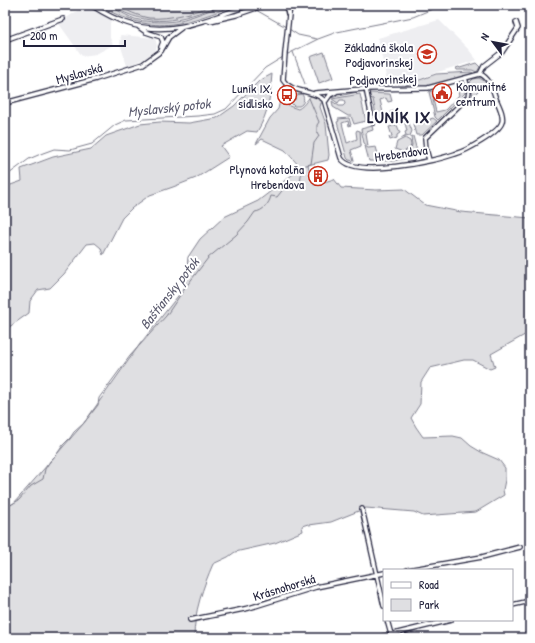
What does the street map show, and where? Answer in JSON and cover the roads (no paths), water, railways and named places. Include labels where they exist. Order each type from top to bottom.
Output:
[{"type":"street","points":[[91,5],[115,18],[146,28],[180,28]]},
{"type":"street","name":"Myslavská","points":[[5,103],[131,68],[146,62],[162,49],[169,37],[180,28],[249,5]]},
{"type":"street","points":[[190,25],[233,16],[265,5]]},
{"type":"street","points":[[282,5],[289,6],[283,78],[286,84],[291,87],[314,93],[321,97],[325,102],[330,95],[337,91]]},
{"type":"street","points":[[5,40],[63,19]]},
{"type":"street","points":[[480,74],[484,66],[504,49],[518,28],[516,22]]},
{"type":"street","points":[[135,25],[146,32],[160,36],[163,42]]},
{"type":"street","points":[[156,55],[163,42],[166,29]]},
{"type":"street","name":"Podjavorinskej","points":[[314,93],[366,89],[428,88],[480,74]]},
{"type":"street","name":"Hrebendova","points":[[325,102],[340,157],[346,163],[356,167],[388,168],[460,152],[494,132],[500,126],[502,116],[494,92],[488,80],[480,74]]},
{"type":"street","points":[[429,160],[425,139],[468,97],[469,93],[465,78]]},
{"type":"street","points":[[366,89],[373,124]]},
{"type":"street","points":[[362,509],[383,602]]},
{"type":"street","points":[[413,569],[482,557],[520,547]]},
{"type":"street","name":"Krásnohorská","points":[[190,620],[249,608],[316,587],[383,573]]},
{"type":"street","points":[[513,605],[530,601]]},
{"type":"street","points":[[388,621],[392,636]]},
{"type":"street","points":[[378,638],[392,636],[448,621]]},
{"type":"waterway","points":[[117,5],[149,18],[165,18],[182,15],[214,5]]},
{"type":"waterway","name":"Myslavský potok","points":[[286,55],[318,39],[337,32],[413,17],[442,5]]},
{"type":"waterway","points":[[256,10],[286,27]]},
{"type":"waterway","points":[[289,29],[298,35],[317,39]]},
{"type":"waterway","name":"Baštiansky potok","points":[[293,52],[305,84]]},
{"type":"waterway","name":"Myslavský potok","points":[[5,177],[29,159],[43,153],[54,149],[70,150],[92,144],[115,125],[126,120],[215,114],[226,109],[265,68],[283,57]]},
{"type":"waterway","name":"Baštiansky potok","points":[[5,508],[19,500],[31,486],[43,479],[45,469],[50,461],[98,405],[99,398],[130,356],[166,316],[208,258],[236,235],[255,212],[265,207],[271,196],[277,197],[285,187],[295,184],[300,185],[301,175],[304,172],[301,169],[306,165],[311,164],[314,143],[319,136],[317,132],[317,125],[319,122],[309,98]]},
{"type":"place","name":"Základná škola Podjavorinskej","points":[[427,54]]},
{"type":"place","name":"Komunitné centrum","points":[[442,93]]},
{"type":"place","name":"Luník IX, sídlisko","points":[[287,95]]},
{"type":"place","name":"Plynová kotolňa Hrebendova","points":[[318,176]]},
{"type":"district","name":"LUNÍK IX","points":[[399,116]]}]
